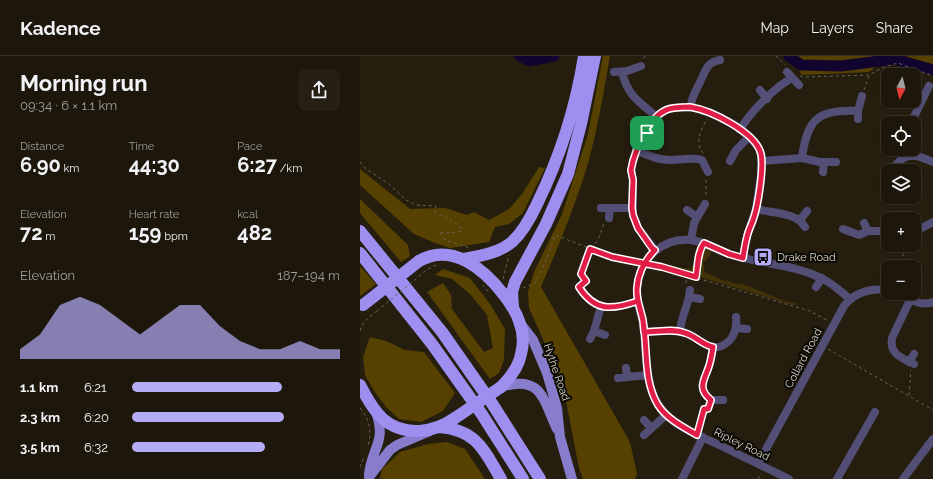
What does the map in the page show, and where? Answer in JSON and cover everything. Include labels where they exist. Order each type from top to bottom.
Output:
[{"type":"highway","points":[[464,259],[495,252],[512,242],[530,218],[546,187],[560,153],[572,112],[584,56]]},
{"type":"highway","points":[[513,307],[512,292],[515,282],[546,224],[568,174],[581,124],[595,56]]},
{"type":"highway","points":[[360,231],[442,332],[493,405],[540,479]]},
{"type":"highway","points":[[360,253],[432,344],[481,413],[523,479]]},
{"type":"highway","points":[[362,308],[424,265],[431,256],[442,254],[453,255],[464,259],[500,283],[513,307],[522,331],[522,354],[516,368],[501,387],[456,418],[436,429]]},
{"type":"highway","points":[[362,391],[383,419],[393,425],[406,430],[417,431],[436,429],[458,430],[469,435],[477,441],[501,479]]},
{"type":"main road","name":"Hythe Road","points":[[519,321],[533,340],[547,373],[558,408],[560,436]]},
{"type":"main road","name":"Hythe Road","points":[[501,387],[517,384],[529,385],[536,388],[541,393],[560,436],[572,479]]},
{"type":"main road","points":[[369,478],[370,465],[380,439],[380,425],[376,411]]},
{"type":"main road","points":[[369,478],[390,450],[397,445],[436,429]]},
{"type":"street","points":[[691,107],[693,95],[701,81],[705,69],[711,63],[720,61]]},
{"type":"street","points":[[641,66],[618,72],[632,95],[656,116]]},
{"type":"street","points":[[740,130],[753,111],[779,87],[791,72],[799,85]]},
{"type":"street","points":[[760,90],[767,99]]},
{"type":"street","points":[[914,116],[929,92]]},
{"type":"street","points":[[802,158],[806,135],[809,128],[816,120],[833,111],[858,115],[862,96]]},
{"type":"street","points":[[743,258],[747,236],[756,209],[761,175],[761,154],[758,147],[749,137],[732,124],[711,113],[691,107],[667,109],[656,116],[647,133],[640,140],[631,170],[633,180],[633,215],[638,228],[652,248],[655,250],[676,241],[691,240],[704,243],[729,254],[743,258],[793,268],[822,278],[850,299],[870,290],[881,290]]},
{"type":"street","points":[[730,161],[736,150],[749,137]]},
{"type":"street","points":[[636,150],[665,160],[704,156],[708,172]]},
{"type":"street","points":[[896,164],[904,156]]},
{"type":"street","points":[[918,156],[933,162]]},
{"type":"street","points":[[761,161],[802,158],[824,162],[836,162]]},
{"type":"street","points":[[823,172],[824,162]]},
{"type":"street","points":[[691,240],[694,223],[704,204]]},
{"type":"street","points":[[607,212],[632,208]]},
{"type":"street","points":[[756,209],[783,214],[800,220],[805,227]]},
{"type":"street","points":[[687,210],[697,216]]},
{"type":"street","points":[[800,220],[807,211]]},
{"type":"street","points":[[921,228],[933,222]]},
{"type":"street","points":[[844,229],[859,235],[866,227],[881,230]]},
{"type":"street","name":"Ripley Road","points":[[655,250],[644,264],[638,282],[638,301],[643,320],[648,375],[655,398],[666,415],[700,436],[789,479]]},
{"type":"street","points":[[816,287],[822,278]]},
{"type":"street","points":[[586,281],[579,287],[584,296],[601,306],[618,307],[638,301]]},
{"type":"street","points":[[680,331],[682,317],[690,294],[700,300]]},
{"type":"street","name":"Collard Road","points":[[758,464],[822,345],[850,299]]},
{"type":"street","points":[[914,354],[911,363],[896,355],[891,347],[892,338],[910,300],[926,304],[933,302]]},
{"type":"street","points":[[590,339],[594,331],[601,306]]},
{"type":"street","points":[[644,332],[680,331],[690,335],[707,346],[720,346],[726,343],[734,335],[737,328],[736,317]]},
{"type":"street","points":[[737,328],[746,329]]},
{"type":"street","points":[[594,331],[605,335]]},
{"type":"street","points":[[713,347],[702,385],[706,395],[711,400],[723,400]]},
{"type":"street","points":[[618,378],[627,373],[648,375]]},
{"type":"street","points":[[708,409],[711,400]]},
{"type":"street","points":[[837,479],[875,412]]},
{"type":"street","points":[[644,435],[666,415]]},
{"type":"street","points":[[644,420],[652,428]]},
{"type":"street","points":[[682,479],[700,436]]},
{"type":"street","points":[[906,478],[933,439]]},
{"type":"path","points":[[776,56],[791,72],[806,77],[869,75],[898,63],[933,76]]},
{"type":"path","points":[[862,96],[869,75]]},
{"type":"path","points":[[704,156],[700,149],[699,138],[704,124],[711,113]]},
{"type":"path","points":[[360,162],[366,169],[389,184],[406,200],[416,205],[436,206],[435,212],[459,225],[462,231],[451,233],[439,232],[445,240],[475,249]]},
{"type":"path","points":[[704,204],[706,202],[706,174],[708,172]]},
{"type":"path","points":[[586,281],[581,274],[590,249],[595,245],[600,235],[607,212]]},
{"type":"path","points":[[521,289],[535,283],[546,261],[555,235],[612,257],[662,267],[810,311],[835,323]]},
{"type":"path","points":[[696,277],[698,256],[704,243]]},
{"type":"path","points":[[480,282],[488,293],[500,283],[510,250],[506,245]]},
{"type":"path","points":[[360,331],[362,324],[368,317],[377,311],[424,265],[440,263]]},
{"type":"path","points":[[822,345],[933,410]]},
{"type":"path","points":[[909,396],[911,363]]},
{"type":"path","points":[[360,408],[367,418],[370,426],[370,437],[366,450]]},
{"type":"path","points":[[700,436],[702,413],[704,409],[708,409]]},
{"type":"path","points":[[360,468],[364,456]]},
{"type":"shaded area","points":[[603,56],[610,56],[589,159],[570,216],[541,287],[630,442],[637,474],[635,479],[583,479],[579,468],[565,396],[546,346],[529,308],[528,292],[534,272],[562,214],[588,134]]},
{"type":"shaded area","points":[[789,56],[890,56],[869,72],[802,75]]},
{"type":"shaded area","points":[[895,56],[933,56],[933,75]]},
{"type":"shaded area","points":[[539,167],[545,168],[523,213],[509,224],[495,227],[489,242],[450,248],[414,234],[360,185],[360,169],[410,209],[445,208],[467,215],[474,212],[489,220],[509,209],[522,194]]},
{"type":"shaded area","points":[[360,199],[408,245],[410,256],[401,262],[360,213]]},
{"type":"shaded area","points":[[700,246],[712,251],[707,260],[703,263],[704,272],[725,281],[726,280],[739,285],[740,283],[785,301],[799,304],[793,305],[665,266],[690,269],[693,265],[697,265]]},
{"type":"shaded area","points":[[360,266],[376,284],[360,296]]},
{"type":"shaded area","points":[[443,269],[470,278],[490,304],[505,329],[504,360],[499,373],[490,379],[427,292],[443,283],[451,295],[452,309],[484,352],[493,348],[487,315],[470,294],[452,279],[435,275]]},
{"type":"shaded area","points":[[370,337],[386,341],[405,350],[424,352],[455,393],[443,411],[421,422],[399,419],[386,407],[374,391],[365,375],[363,357]]},
{"type":"shaded area","points":[[447,442],[465,449],[485,479],[380,479],[382,469],[400,452],[428,444]]},
{"type":"waterway","points":[[520,56],[529,61],[554,56]]},
{"type":"waterway","points":[[789,56],[801,65],[841,66],[895,59],[933,70]]},
{"type":"place","name":"Drake Road","points":[[763,257]]},
{"type":"route","points":[[647,133],[640,140],[631,170],[633,180],[633,215],[638,228],[655,250],[644,264],[637,289],[637,296],[643,320],[644,332],[648,375],[655,398],[664,413],[697,435],[702,413],[704,409],[708,409],[711,400],[706,395],[702,385],[713,347],[707,346],[690,335],[680,331],[644,332],[643,320],[638,301],[612,308],[597,305],[584,296],[579,287],[586,281],[581,274],[590,249],[612,257],[635,261],[644,264],[662,267],[696,277],[698,256],[704,243],[736,257],[743,258],[745,243],[756,209],[761,175],[761,154],[751,138],[732,124],[711,113],[691,107],[667,109],[656,116],[647,133]]}]
